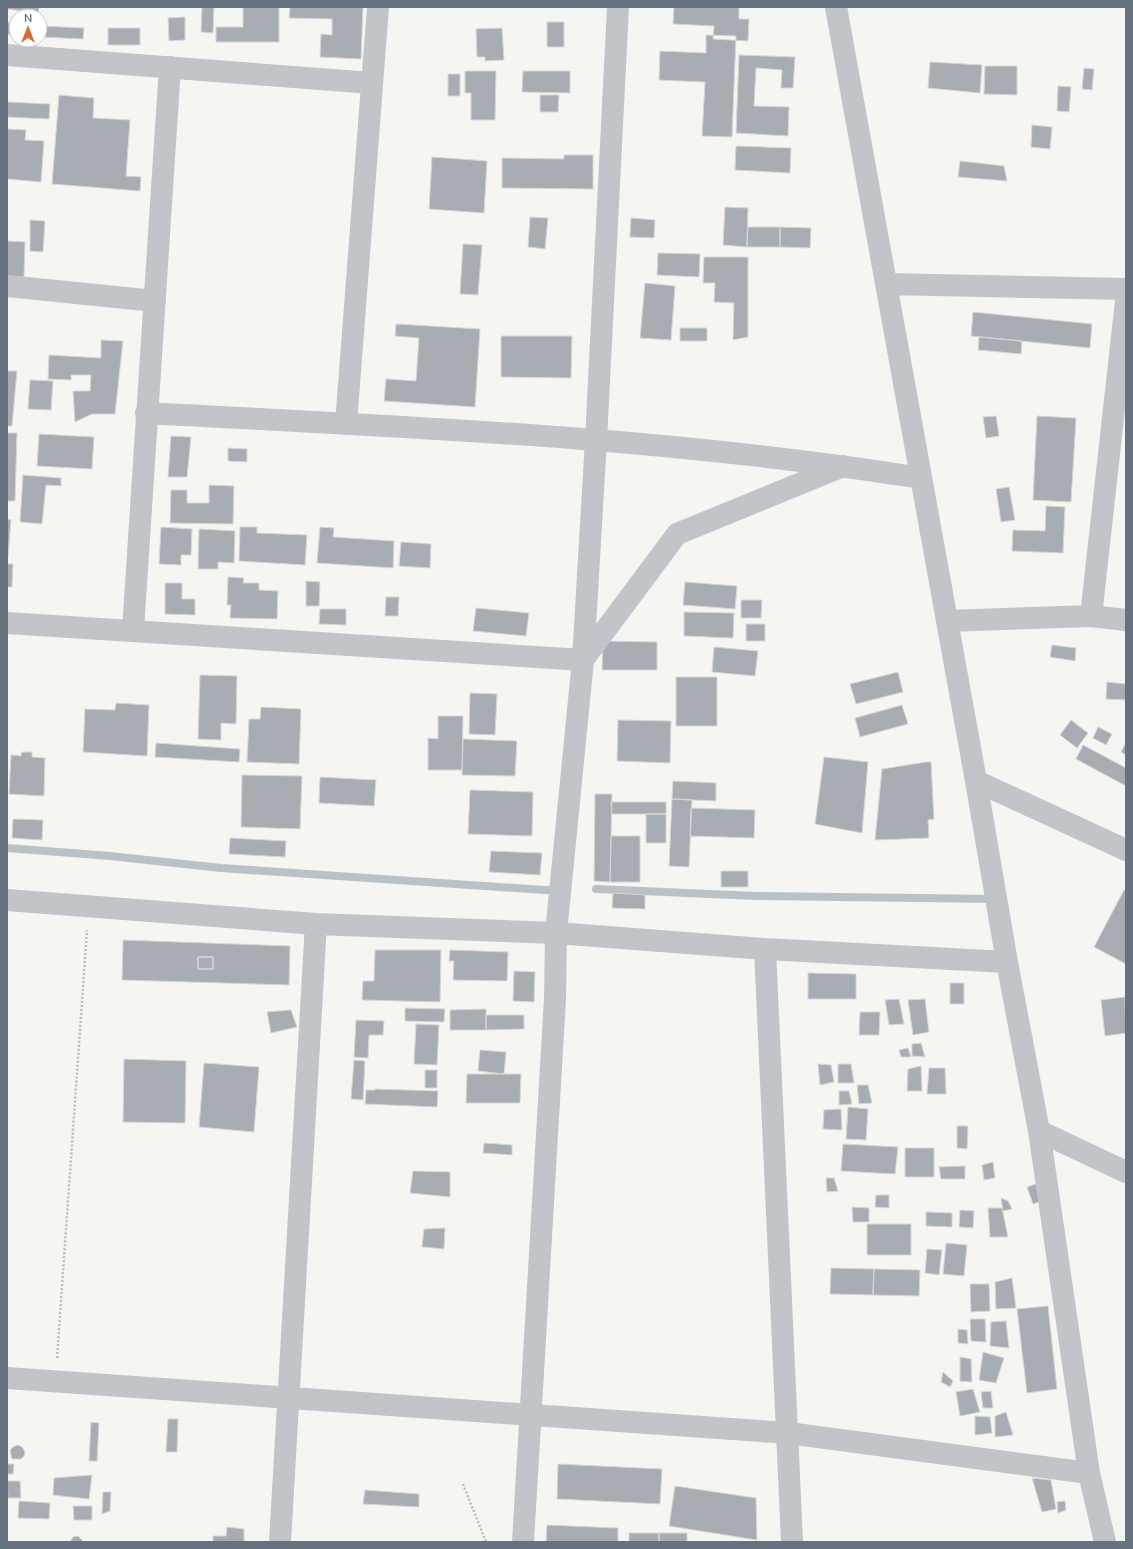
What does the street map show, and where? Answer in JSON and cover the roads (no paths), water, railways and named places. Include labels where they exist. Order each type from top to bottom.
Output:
[{"type":"street","points":[[346,424],[378,7]]},
{"type":"street","points":[[523,1542],[556,1000],[556,933],[583,660],[596,440],[618,7]]},
{"type":"street","points":[[836,7],[976,781],[1007,962],[1040,1131],[1089,1473],[1104,1542]]},
{"type":"street","points":[[7,55],[372,83]]},
{"type":"street","points":[[133,630],[146,413],[155,301],[170,67]]},
{"type":"street","points":[[886,284],[1126,289]]},
{"type":"street","points":[[7,286],[155,301]]},
{"type":"street","points":[[1090,616],[1126,301]]},
{"type":"street","points":[[146,413],[596,440],[843,466],[921,478]]},
{"type":"street","points":[[583,660],[677,534],[843,466]]},
{"type":"street","points":[[947,621],[1090,616],[1126,620]]},
{"type":"street","points":[[7,623],[583,660]]},
{"type":"street","points":[[976,781],[1126,850]]},
{"type":"street","points":[[7,900],[88,905],[316,924],[556,933],[765,949],[1007,962]]},
{"type":"street","points":[[280,1542],[316,924]]},
{"type":"street","points":[[765,949],[792,1542]]},
{"type":"street","points":[[1040,1131],[1126,1172]]},
{"type":"street","points":[[7,1378],[788,1433],[1089,1473]]},
{"type":"waterway","points":[[7,848],[110,856],[221,868],[559,891]]},
{"type":"waterway","points":[[596,889],[756,896],[995,899]]}]
